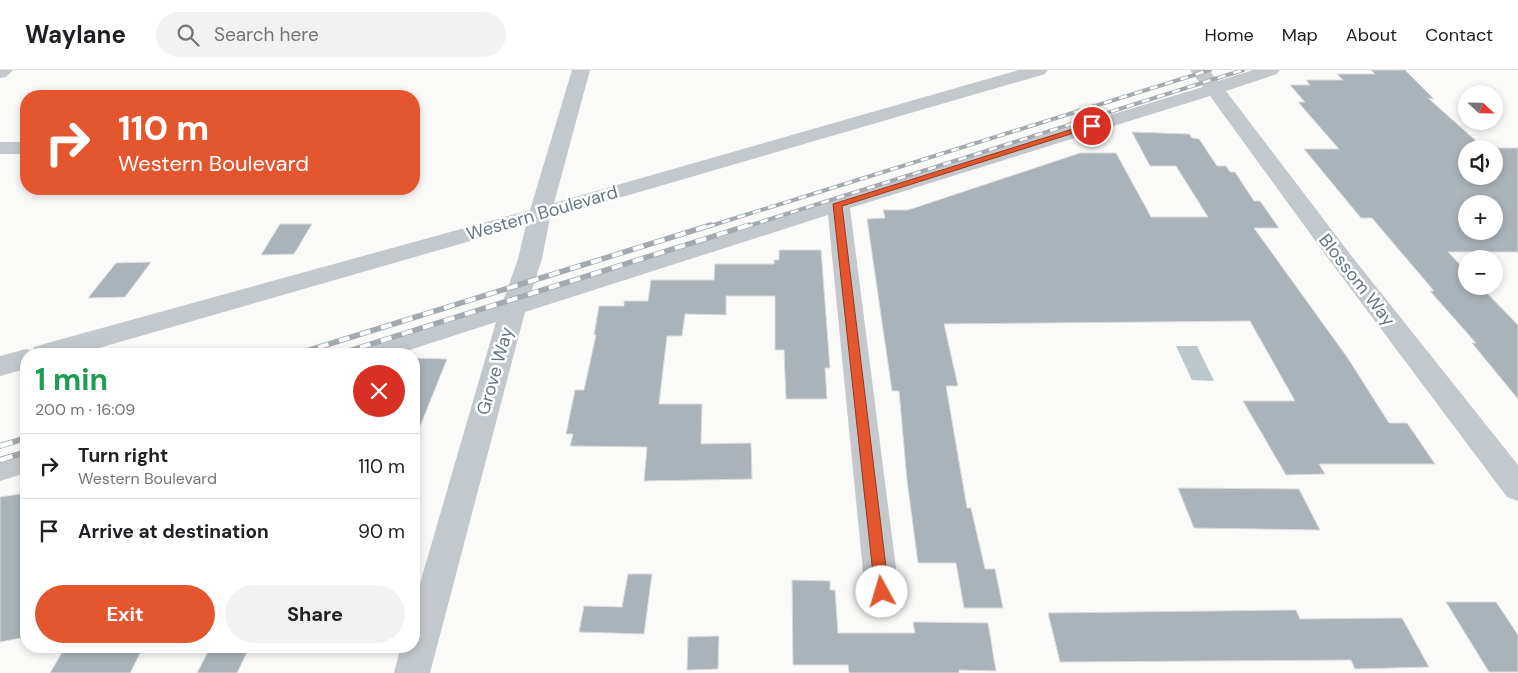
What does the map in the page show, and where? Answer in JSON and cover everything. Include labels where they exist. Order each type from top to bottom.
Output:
[{"type":"street","points":[[0,73],[4,70]]},
{"type":"street","name":"Grove Way","points":[[420,644],[514,308],[530,259],[540,214],[581,70]]},
{"type":"street","name":"Western Boulevard","points":[[65,348],[1039,70]]},
{"type":"street","name":"Blossom Way","points":[[1200,70],[1316,226],[1518,488]]},
{"type":"street","points":[[385,348],[838,204],[1215,89],[1271,70]]},
{"type":"street","points":[[0,148],[20,148]]},
{"type":"street","points":[[838,204],[882,592]]},
{"type":"street","points":[[0,366],[20,361]]},
{"type":"street","points":[[0,469],[20,463]]},
{"type":"street","name":"Grove Way","points":[[412,673],[418,653]]},
{"type":"shaded area","points":[[1176,346],[1197,346],[1214,381],[1192,380]]},
{"type":"building","points":[[1371,70],[1405,70],[1434,99],[1428,98],[1458,125],[1458,130],[1464,130],[1475,140],[1458,140],[1458,185],[1503,185],[1503,148],[1518,148],[1518,252],[1458,250],[1458,252],[1448,252],[1458,263],[1458,295],[1489,295],[1518,325],[1518,399],[1472,343],[1476,343],[1430,291],[1434,291],[1372,218],[1361,218],[1304,149],[1339,149],[1298,102],[1305,102],[1290,85],[1310,85],[1306,80],[1343,80],[1337,74],[1375,74]]},
{"type":"building","points":[[1132,132],[1189,134],[1192,138],[1199,139],[1217,166],[1226,166],[1230,172],[1235,172],[1254,201],[1260,201],[1279,228],[1254,228],[1347,357],[1389,423],[1407,423],[1435,464],[1319,464],[1325,474],[1286,475],[1243,401],[1295,401],[1250,321],[944,324],[958,386],[946,386],[967,508],[971,508],[985,569],[995,569],[1003,608],[964,608],[956,563],[918,563],[907,480],[899,391],[892,391],[867,219],[885,218],[883,210],[908,210],[1080,153],[1116,153],[1151,217],[1208,217],[1176,166],[1150,166]]},
{"type":"building","points":[[280,224],[312,224],[294,254],[261,255]]},
{"type":"building","points":[[779,250],[821,250],[830,368],[825,368],[827,399],[786,399],[784,350],[775,350],[775,296],[726,296],[726,315],[685,314],[682,336],[667,336],[659,404],[702,404],[701,444],[751,443],[752,479],[644,481],[647,447],[570,446],[573,434],[566,434],[575,390],[584,390],[596,335],[594,335],[599,306],[624,306],[624,301],[648,301],[651,280],[714,280],[715,264],[774,264],[774,260],[779,260]]},
{"type":"building","points":[[151,262],[125,297],[88,298],[116,263]]},
{"type":"building","points":[[420,358],[447,359],[420,426]]},
{"type":"building","points":[[1178,488],[1299,489],[1320,530],[1194,528]]},
{"type":"building","points":[[20,494],[20,638],[0,642],[0,497]]},
{"type":"building","points":[[628,574],[652,574],[644,634],[579,632],[584,606],[622,607]]},
{"type":"building","points":[[792,580],[830,581],[830,590],[835,590],[838,633],[915,633],[913,622],[988,623],[996,671],[959,670],[959,673],[849,673],[848,665],[793,665]]},
{"type":"building","points":[[1446,602],[1496,602],[1518,635],[1518,672],[1489,672]]},
{"type":"building","points":[[1296,610],[1300,619],[1402,618],[1429,667],[1355,669],[1351,660],[1060,662],[1048,613]]},
{"type":"building","points":[[719,636],[718,669],[687,670],[688,637]]},
{"type":"building","points":[[62,653],[140,653],[130,673],[50,673]]},
{"type":"building","points":[[207,653],[247,653],[237,673],[197,673]]},
{"type":"railway","points":[[707,227],[1210,70]]},
{"type":"railway","points":[[745,227],[1243,70]]},
{"type":"railway","points":[[316,348],[711,225]]},
{"type":"railway","points":[[358,348],[749,225]]},
{"type":"railway","points":[[0,446],[20,440]]},
{"type":"railway","points":[[0,460],[20,454]]},
{"type":"route","points":[[882,592],[838,204],[1092,126]]}]
